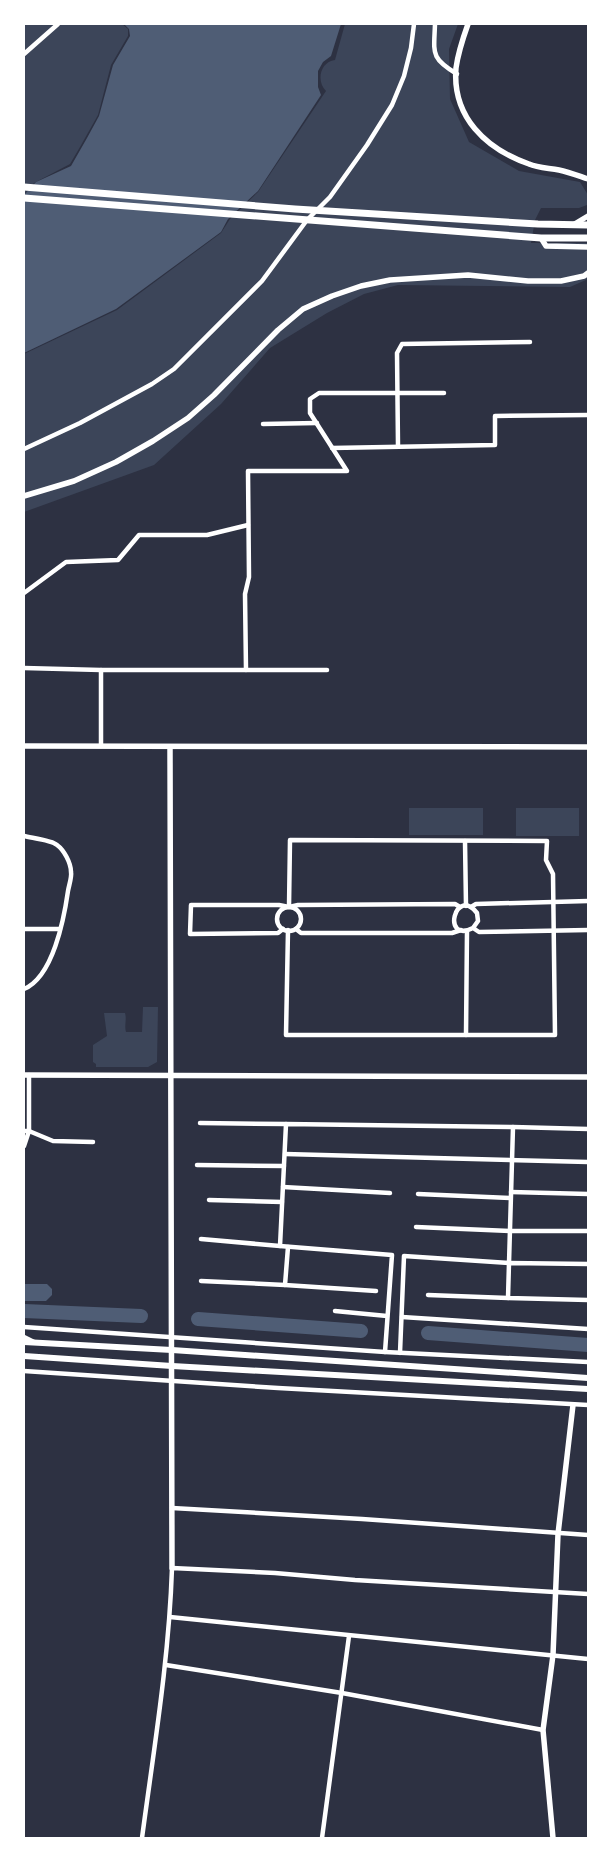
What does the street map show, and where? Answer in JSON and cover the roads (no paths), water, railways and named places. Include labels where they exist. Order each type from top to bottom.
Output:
[{"type":"main road","points":[[24,187],[315,211],[538,224],[588,225]]},
{"type":"main road","points":[[24,198],[541,238],[588,238]]},
{"type":"main road","points":[[24,1342],[588,1378]]},
{"type":"main road","points":[[24,1356],[588,1389]]},
{"type":"street","points":[[24,54],[58,24]]},
{"type":"street","points":[[24,449],[89,418],[152,384],[174,369],[262,281],[306,220],[330,197],[363,151],[392,105],[404,76],[411,48],[414,24]]},
{"type":"street","points":[[435,24],[434,53],[441,64],[456,74]]},
{"type":"street","points":[[468,24],[462,42],[456,74],[458,95],[467,121],[482,137],[502,153],[530,165],[562,170],[588,179]]},
{"type":"street","points":[[573,225],[588,216]]},
{"type":"street","points":[[541,238],[546,246],[588,246]]},
{"type":"street","points":[[24,496],[74,481],[116,462],[153,441],[188,418],[214,395],[278,330],[303,309],[332,296],[361,286],[390,280],[468,275],[528,281],[561,281],[584,276],[588,273]]},
{"type":"street","points":[[398,446],[396,352],[402,344],[530,342]]},
{"type":"street","points":[[246,670],[245,594],[249,577],[248,471],[346,471],[310,413],[310,399],[319,392],[444,393]]},
{"type":"street","points":[[332,448],[496,446],[495,416],[588,415]]},
{"type":"street","points":[[263,424],[317,423]]},
{"type":"street","points":[[24,593],[66,562],[118,560],[139,535],[207,535],[248,525]]},
{"type":"street","points":[[24,668],[327,670]]},
{"type":"street","points":[[101,670],[101,746]]},
{"type":"street","points":[[24,746],[588,748]]},
{"type":"street","points":[[142,1838],[166,1665],[172,1568],[170,747]]},
{"type":"street","points":[[24,836],[57,844],[67,858],[71,872],[57,943],[42,974],[24,990]]},
{"type":"street","points":[[285,930],[286,1035],[555,1035],[553,874],[546,860],[546,841],[290,840],[289,908]]},
{"type":"street","points":[[465,841],[468,906]]},
{"type":"street","points":[[285,930],[280,926],[277,917],[282,909],[298,905],[455,904],[460,907],[476,904],[588,900]]},
{"type":"street","points":[[191,905],[279,905],[295,909],[300,916],[299,925],[296,929],[285,930],[278,934],[190,934],[191,905]]},
{"type":"street","points":[[296,929],[301,934],[452,933],[461,930],[467,931],[476,925],[478,917],[474,909],[468,906]]},
{"type":"street","points":[[460,907],[455,912],[453,920],[461,930]]},
{"type":"street","points":[[473,928],[479,932],[588,930]]},
{"type":"street","points":[[24,930],[60,929]]},
{"type":"street","points":[[466,1035],[467,931]]},
{"type":"street","points":[[24,1146],[26,1131],[26,1075],[588,1077]]},
{"type":"street","points":[[200,1123],[588,1129]]},
{"type":"street","points":[[280,1246],[286,1124]]},
{"type":"street","points":[[508,1298],[513,1127]]},
{"type":"street","points":[[26,1131],[54,1141],[93,1142]]},
{"type":"street","points":[[285,1154],[588,1162]]},
{"type":"street","points":[[197,1165],[284,1166]]},
{"type":"street","points":[[283,1187],[390,1193]]},
{"type":"street","points":[[418,1194],[588,1194]]},
{"type":"street","points":[[209,1200],[282,1202]]},
{"type":"street","points":[[416,1227],[510,1231],[588,1231]]},
{"type":"street","points":[[201,1239],[392,1255],[385,1352]]},
{"type":"street","points":[[284,1285],[288,1246]]},
{"type":"street","points":[[400,1353],[404,1256],[509,1263],[588,1264]]},
{"type":"street","points":[[200,1281],[376,1291]]},
{"type":"street","points":[[428,1295],[588,1300]]},
{"type":"street","points":[[335,1311],[387,1316]]},
{"type":"street","points":[[402,1317],[588,1328]]},
{"type":"street","points":[[24,1327],[172,1339],[588,1362]]},
{"type":"street","points":[[24,1337],[36,1343]]},
{"type":"street","points":[[24,1361],[36,1357]]},
{"type":"street","points":[[24,1371],[288,1389],[588,1405]]},
{"type":"street","points":[[578,1377],[588,1373]]},
{"type":"street","points":[[553,1838],[543,1730],[553,1655],[558,1534],[573,1405]]},
{"type":"street","points":[[172,1508],[588,1535]]},
{"type":"street","points":[[172,1568],[588,1594]]},
{"type":"street","points":[[170,1617],[588,1659]]},
{"type":"street","points":[[322,1838],[349,1636]]},
{"type":"street","points":[[166,1665],[342,1693],[543,1730]]},
{"type":"waterway","points":[[24,1311],[141,1316]]},
{"type":"waterway","points":[[198,1319],[361,1331]]},
{"type":"waterway","points":[[428,1333],[588,1345]]}]
